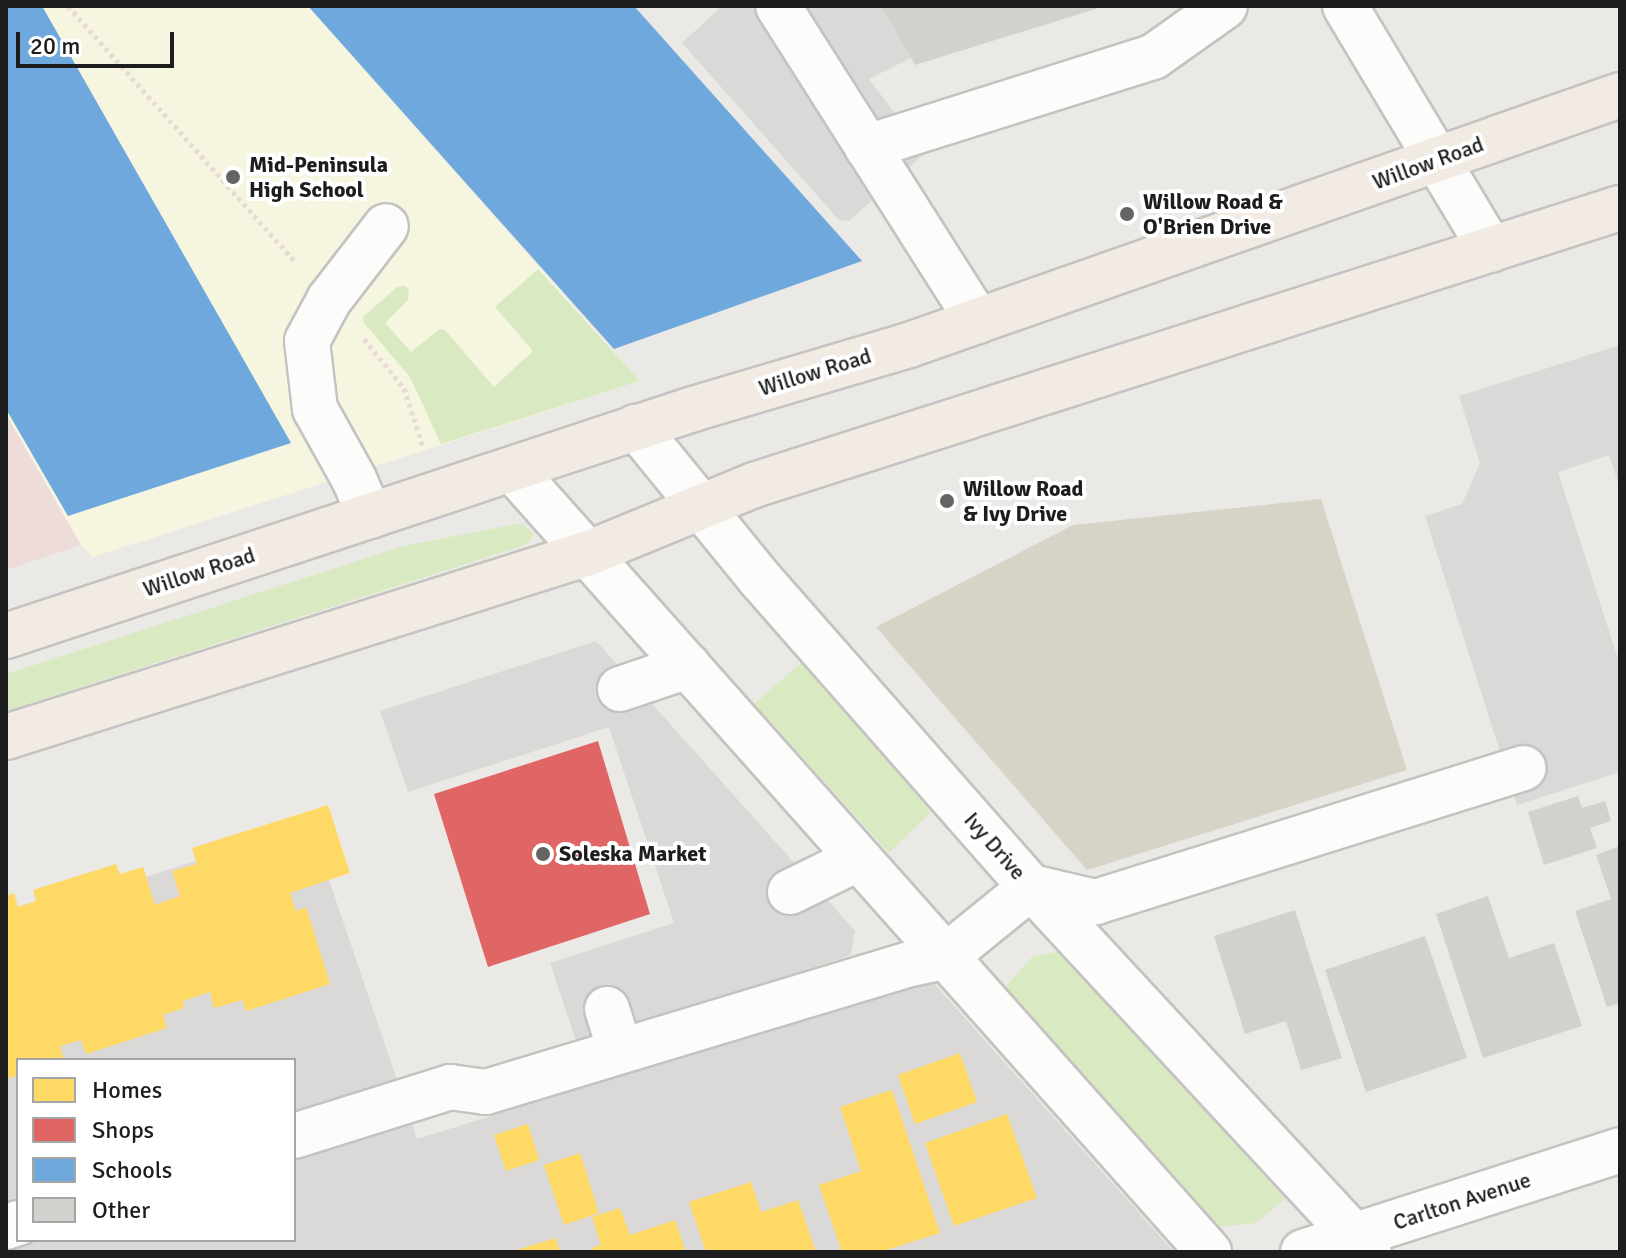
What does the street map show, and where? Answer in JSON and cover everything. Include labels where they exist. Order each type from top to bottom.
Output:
[{"type":"main road","name":"Willow Road","points":[[6,636],[636,427],[978,321],[1620,95]]},
{"type":"main road","points":[[6,737],[589,553],[700,505],[1620,208]]},
{"type":"street","points":[[778,6],[978,321]]},
{"type":"street","points":[[867,147],[1153,57],[1225,6]]},
{"type":"street","points":[[1345,6],[1491,250]]},
{"type":"street","points":[[370,516],[354,479],[315,409],[307,341],[329,300],[386,226]]},
{"type":"street","name":"Ivy Drive","points":[[636,427],[760,579],[1031,887],[1362,1244]]},
{"type":"street","points":[[513,470],[1209,1252]]},
{"type":"street","points":[[620,689],[688,666]]},
{"type":"street","points":[[296,1135],[450,1087],[486,1092],[620,1050],[945,957],[1031,887],[1096,902],[1523,768]]},
{"type":"street","points":[[790,892],[857,859]]},
{"type":"street","points":[[607,1009],[620,1050]]},
{"type":"street","name":"Carlton Avenue","points":[[1303,1252],[1362,1244],[1620,1150]]},
{"type":"path","points":[[68,6],[404,388],[426,456]]},
{"type":"shaded area","name":"Mid-Peninsula High School","points":[[6,6],[308,6],[640,381],[93,557],[81,545],[6,414]]},
{"type":"shaded area","points":[[722,6],[881,6],[911,58],[869,79],[925,153],[849,221],[839,220],[682,43]]},
{"type":"shaded area","points":[[1620,345],[1620,488],[1609,455],[1558,472],[1620,665],[1620,772],[1517,805],[1425,516],[1462,504],[1480,463],[1459,396]]},
{"type":"shaded area","points":[[6,414],[81,545],[6,570]]},
{"type":"shaded area","points":[[1321,499],[1407,770],[1087,870],[876,627],[1073,525]]},
{"type":"shaded area","points":[[596,641],[855,931],[851,955],[577,1044],[550,963],[674,923],[609,727],[408,792],[380,711]]},
{"type":"shaded area","points":[[310,824],[417,1139],[931,980],[1174,1252],[6,1252],[6,922]]},
{"type":"green space","points":[[538,269],[640,381],[441,444],[410,377],[364,323],[363,317],[397,287],[405,286],[409,289],[408,300],[385,323],[411,352],[440,329],[445,330],[494,387],[533,351],[495,307]]},
{"type":"green space","points":[[523,524],[534,534],[528,544],[6,711],[6,674],[404,546]]},
{"type":"green space","points":[[802,662],[931,812],[889,853],[754,704]]},
{"type":"green space","points":[[1068,950],[1285,1199],[1256,1223],[1219,1227],[1005,987],[1033,956]]},
{"type":"building: Homes","points":[[328,805],[350,873],[290,893],[296,911],[306,907],[330,984],[246,1011],[242,1000],[214,1008],[210,992],[183,1001],[184,1008],[163,1015],[167,1028],[86,1054],[81,1040],[60,1046],[63,1058],[16,1058],[16,1076],[6,1079],[6,896],[14,893],[18,907],[36,901],[33,890],[116,864],[120,874],[143,867],[155,905],[180,896],[172,871],[197,864],[192,848]]},
{"type":"building: Homes","points":[[960,1053],[977,1102],[915,1124],[898,1075]]},
{"type":"building: Homes","points":[[892,1090],[940,1233],[880,1252],[842,1252],[819,1185],[861,1171],[840,1107]]},
{"type":"building: Homes","points":[[1007,1114],[1037,1198],[954,1226],[925,1143]]},
{"type":"building: Homes","points":[[528,1124],[539,1160],[506,1171],[494,1135]]},
{"type":"building: Homes","points":[[580,1153],[599,1213],[564,1225],[544,1165]]},
{"type":"building: Homes","points":[[751,1182],[761,1212],[798,1200],[816,1252],[706,1252],[689,1202]]},
{"type":"building: Homes","points":[[620,1208],[630,1235],[675,1220],[686,1252],[594,1252],[592,1248],[601,1245],[592,1217]]},
{"type":"building: Homes","points":[[556,1238],[560,1252],[513,1252],[513,1251]]},
{"type":"building: Shops","name":"Soleska Market","points":[[598,741],[650,914],[488,967],[434,794]]},
{"type":"building: Schools","points":[[6,6],[42,6],[291,443],[68,516],[6,409]]},
{"type":"building: Schools","points":[[308,6],[634,6],[862,261],[614,349]]},
{"type":"building: Other","points":[[881,6],[1102,6],[1102,7],[915,65]]},
{"type":"building: Other","points":[[1578,796],[1582,808],[1605,801],[1611,821],[1590,828],[1597,848],[1544,865],[1528,812]]},
{"type":"building: Other","points":[[1620,846],[1620,1003],[1607,1007],[1575,911],[1611,899],[1596,855]]},
{"type":"building: Other","points":[[1488,896],[1509,958],[1554,943],[1582,1026],[1483,1058],[1436,914]]},
{"type":"building: Other","points":[[1295,910],[1342,1058],[1301,1070],[1286,1021],[1245,1034],[1214,936]]},
{"type":"building: Other","points":[[1425,936],[1467,1058],[1366,1092],[1325,970]]},
{"type":"place","name":"Mid-Peninsula High School","points":[[233,177]]},
{"type":"place","name":"Willow Road & O'Brien Drive","points":[[1127,214]]},
{"type":"place","name":"Willow Road & Ivy Drive","points":[[947,501]]},
{"type":"place","name":"Soleska Market","points":[[543,854]]}]
